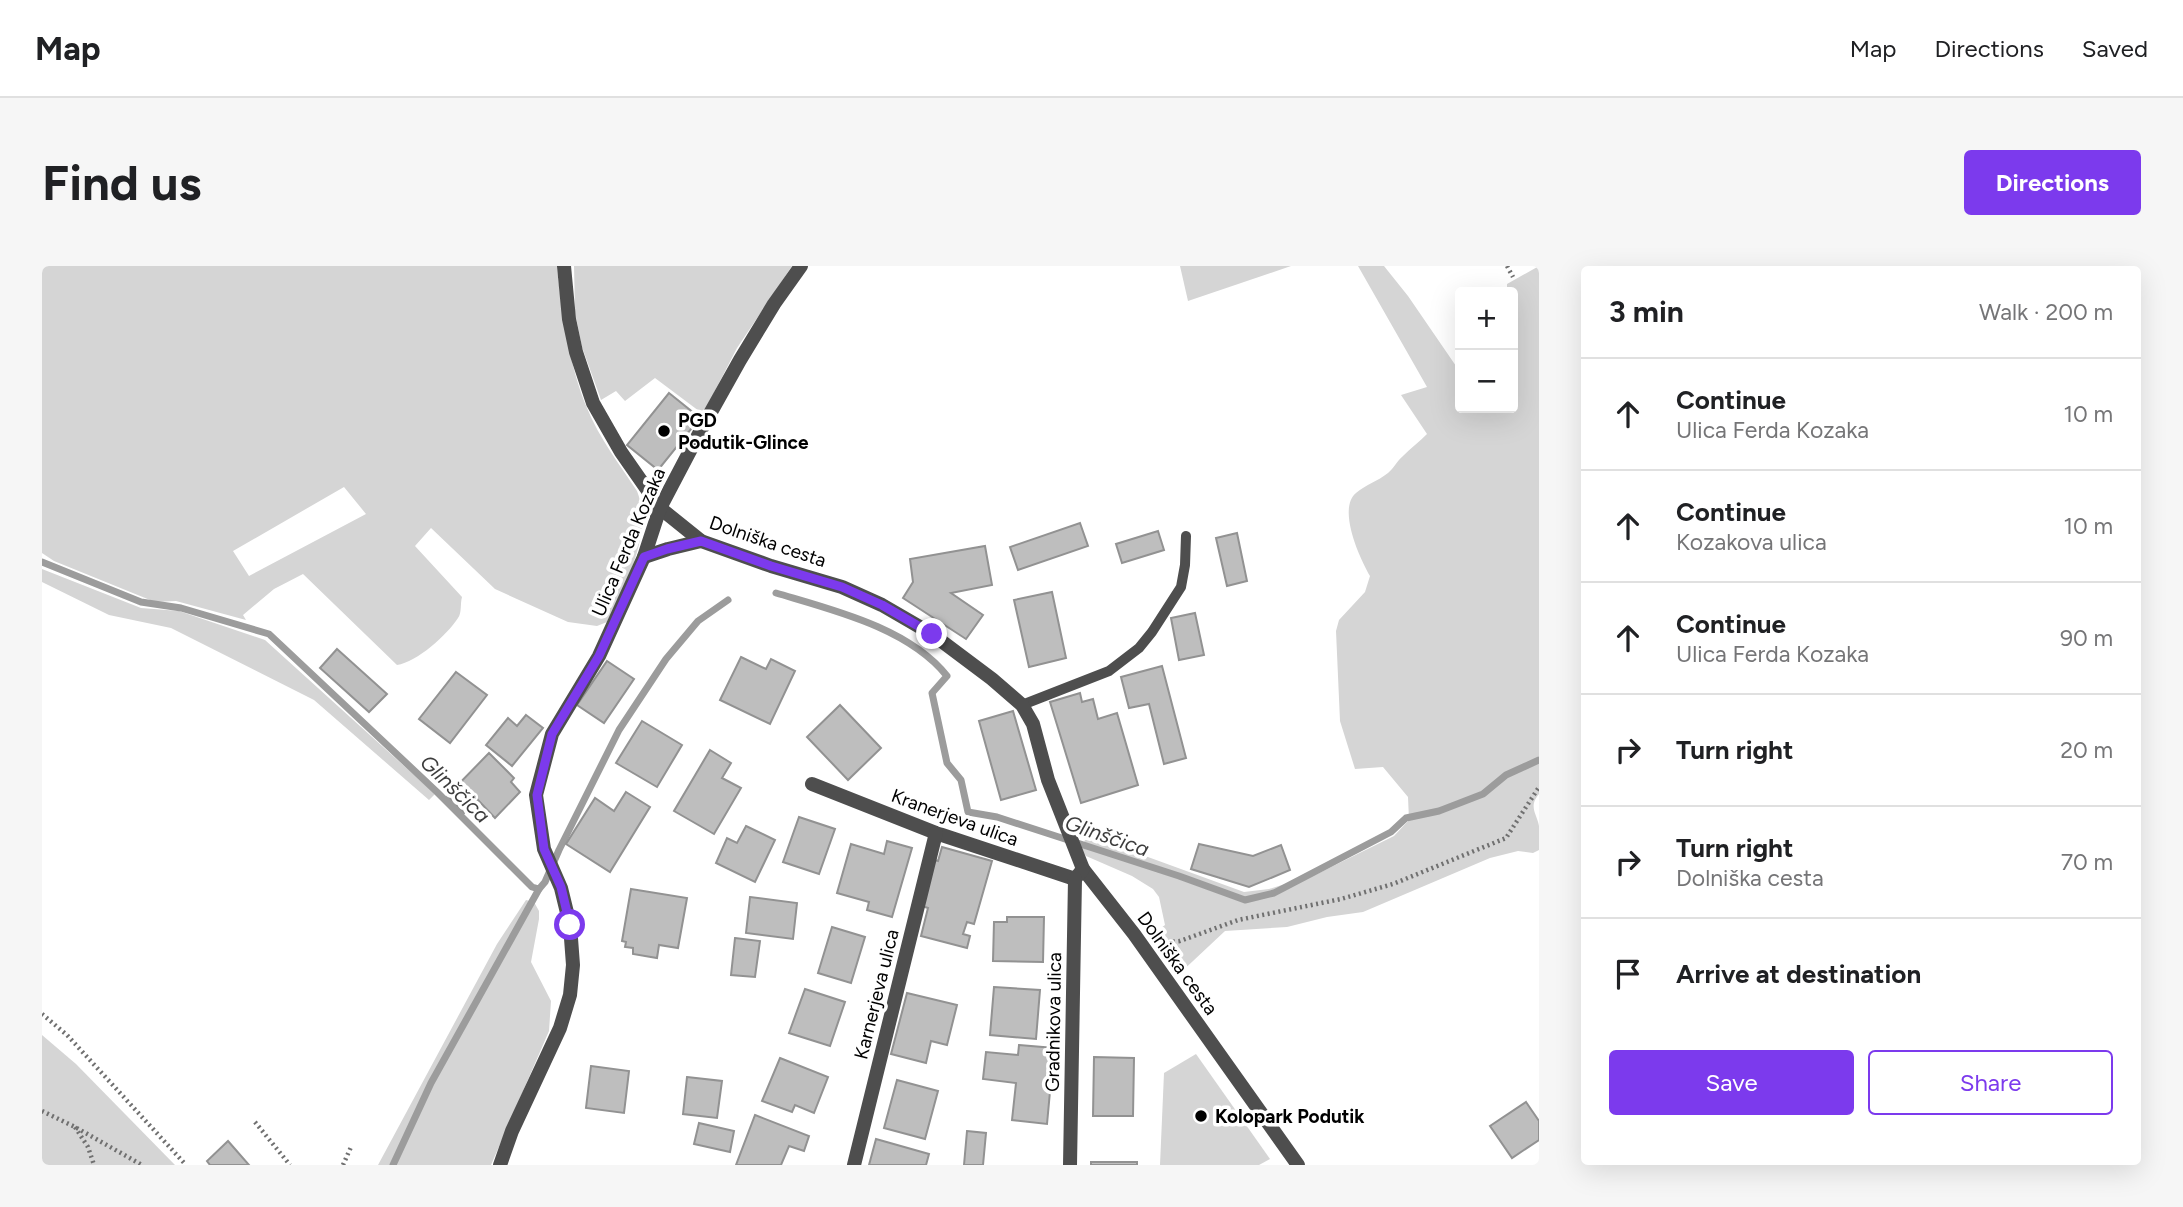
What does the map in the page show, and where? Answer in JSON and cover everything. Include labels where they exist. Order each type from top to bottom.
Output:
[{"type":"street","name":"Dolniška cesta","points":[[564,266],[569,319],[576,352],[593,403],[621,452],[660,508],[701,541],[842,587],[882,605],[932,634],[992,678],[1022,705],[1033,724],[1079,874],[1134,934],[1298,1165]]},
{"type":"street","name":"Ulica Ferda Kozaka","points":[[500,1165],[512,1131],[560,1028],[570,995],[573,965],[570,925],[561,887],[544,849],[537,795],[552,734],[599,656],[644,557],[660,508],[740,360],[801,266]]},
{"type":"street","points":[[644,557],[701,541]]},
{"type":"street","name":"Kranerjeva ulica","points":[[812,784],[936,833],[1079,874]]},
{"type":"street","name":"Karnerjeva ulica","points":[[854,1165],[936,833]]},
{"type":"street","name":"Gradnikova ulica","points":[[1070,1165],[1079,874]]},
{"type":"lane","points":[[1022,705],[1109,671],[1139,648],[1181,587],[1186,536]]},
{"type":"path","points":[[1507,266],[1513,277]]},
{"type":"path","points":[[1134,934],[1164,943],[1180,941],[1238,920],[1341,899],[1393,884],[1506,838],[1539,786]]},
{"type":"path","points":[[42,1014],[76,1045],[187,1165]]},
{"type":"path","points":[[42,1111],[142,1165]]},
{"type":"path","points":[[255,1122],[290,1165]]},
{"type":"path","points":[[75,1127],[88,1147],[94,1165]]},
{"type":"path","points":[[343,1165],[351,1147]]},
{"type":"shaded area","points":[[42,266],[557,266],[567,338],[581,392],[597,430],[637,491],[641,507],[640,541],[629,575],[607,622],[597,626],[568,622],[495,589],[431,528],[415,546],[462,597],[460,614],[447,632],[431,647],[413,659],[397,665],[303,574],[274,589],[243,615],[246,620],[176,601],[155,602],[54,561],[42,553]],"holes":[[[344,487],[366,514],[249,576],[233,551]]]},
{"type":"shaded area","points":[[574,266],[792,266],[737,348],[703,414],[655,378],[625,401],[616,391],[601,400],[582,347],[575,312]]},
{"type":"shaded area","points":[[1180,266],[1291,266],[1188,301]]},
{"type":"shaded area","points":[[1358,266],[1384,266],[1455,365],[1455,413],[1518,413],[1518,287],[1507,287],[1507,284],[1539,266],[1539,794],[1534,807],[1539,826],[1539,850],[1533,853],[1518,851],[1490,858],[1363,912],[1287,927],[1225,931],[1177,976],[1153,934],[1165,925],[1159,897],[1153,889],[1132,876],[1086,856],[1081,849],[1085,840],[1115,845],[1244,892],[1269,889],[1317,874],[1394,836],[1409,820],[1408,797],[1383,767],[1355,769],[1340,721],[1336,631],[1339,620],[1365,592],[1370,576],[1349,522],[1351,500],[1360,490],[1388,473],[1427,434],[1401,395],[1427,387]]},
{"type":"shaded area","points":[[42,569],[141,608],[179,611],[265,640],[435,794],[429,800],[314,700],[171,628],[109,615],[42,582]]},
{"type":"shaded area","points":[[526,900],[534,902],[539,911],[531,962],[551,1001],[549,1031],[491,1165],[378,1165],[497,944]]},
{"type":"shaded area","points":[[42,1035],[76,1064],[175,1165],[42,1165]]},
{"type":"shaded area","name":"Kolopark Podutik","points":[[1196,1054],[1270,1159],[1259,1165],[1160,1165],[1164,1073]]},
{"type":"building","name":"PGD Podutik-Glince","points":[[669,393],[700,418],[658,470],[627,445]]},
{"type":"building","points":[[1080,523],[1088,546],[1018,570],[1010,547]]},
{"type":"building","points":[[1158,531],[1164,550],[1122,563],[1116,544]]},
{"type":"building","points":[[1237,533],[1247,581],[1227,586],[1216,538]]},
{"type":"building","points":[[985,546],[992,585],[951,593],[983,615],[966,639],[903,598],[913,582],[910,559]]},
{"type":"building","points":[[1052,592],[1066,658],[1029,667],[1014,600]]},
{"type":"building","points":[[1195,613],[1204,655],[1179,660],[1171,618]]},
{"type":"building","points":[[337,649],[387,694],[369,712],[320,668]]},
{"type":"building","points":[[741,657],[766,669],[771,659],[795,671],[770,724],[720,700]]},
{"type":"building","points":[[607,661],[634,679],[604,723],[577,705]]},
{"type":"building","points":[[1162,666],[1186,758],[1164,764],[1149,704],[1129,708],[1121,677]]},
{"type":"building","points":[[456,672],[487,695],[450,743],[419,719]]},
{"type":"building","points":[[1080,693],[1082,702],[1093,699],[1098,719],[1117,713],[1138,785],[1081,803],[1050,702]]},
{"type":"building","points":[[840,705],[881,748],[848,780],[807,737]]},
{"type":"building","points":[[1013,711],[1036,790],[1001,800],[979,721]]},
{"type":"building","points":[[526,715],[543,728],[512,766],[486,745],[508,718],[517,726]]},
{"type":"building","points":[[642,721],[682,745],[657,787],[616,763]]},
{"type":"building","points":[[710,750],[731,763],[722,778],[741,788],[714,834],[674,811]]},
{"type":"building","points":[[489,753],[514,778],[511,782],[520,792],[495,818],[477,799],[464,813],[447,796]]},
{"type":"building","points":[[626,792],[650,807],[610,872],[566,844],[595,798],[614,811]]},
{"type":"building","points":[[799,817],[835,829],[819,874],[783,862]]},
{"type":"building","points":[[746,826],[775,840],[755,882],[716,863],[727,838],[737,843]]},
{"type":"building","points":[[887,841],[912,848],[892,917],[867,910],[869,902],[837,893],[851,844],[884,854]]},
{"type":"building","points":[[1199,844],[1253,856],[1281,845],[1290,870],[1249,887],[1191,869]]},
{"type":"building","points":[[942,847],[992,861],[974,924],[967,922],[963,934],[970,936],[967,948],[921,936],[928,908],[922,906],[934,860],[938,861]]},
{"type":"building","points":[[631,889],[687,898],[678,948],[659,945],[657,958],[633,954],[633,948],[625,947],[626,942],[622,941]]},
{"type":"building","points":[[750,897],[797,903],[793,939],[746,933]]},
{"type":"building","points":[[1007,917],[1044,917],[1043,962],[993,961],[994,922],[1007,922]]},
{"type":"building","points":[[832,927],[865,937],[851,983],[818,973]]},
{"type":"building","points":[[735,938],[760,941],[755,977],[731,975]]},
{"type":"building","points":[[994,987],[1040,990],[1036,1039],[990,1035]]},
{"type":"building","points":[[805,989],[845,1002],[830,1046],[789,1033]]},
{"type":"building","points":[[907,993],[957,1005],[947,1045],[931,1041],[926,1063],[891,1054]]},
{"type":"building","points":[[1019,1045],[1054,1048],[1047,1124],[1012,1120],[1016,1083],[983,1079],[986,1052],[1018,1055]]},
{"type":"building","points":[[1094,1057],[1134,1058],[1133,1116],[1093,1116]]},
{"type":"building","points":[[780,1058],[828,1077],[814,1113],[795,1105],[792,1112],[762,1101]]},
{"type":"building","points":[[591,1066],[629,1071],[624,1113],[586,1108]]},
{"type":"building","points":[[687,1077],[722,1081],[717,1118],[683,1114]]},
{"type":"building","points":[[897,1080],[938,1091],[925,1139],[884,1128]]},
{"type":"building","points":[[1526,1102],[1539,1121],[1539,1140],[1512,1158],[1490,1126]]},
{"type":"building","points":[[755,1115],[809,1136],[804,1151],[789,1146],[781,1165],[736,1165]]},
{"type":"building","points":[[699,1123],[734,1131],[730,1152],[694,1144]]},
{"type":"building","points":[[967,1131],[986,1133],[983,1165],[964,1165]]},
{"type":"building","points":[[876,1139],[929,1154],[926,1165],[869,1165]]},
{"type":"building","points":[[228,1141],[249,1165],[210,1165],[207,1161]]},
{"type":"building","points":[[1091,1162],[1137,1162],[1137,1165],[1091,1165]]},
{"type":"waterway","name":"Glinščica","points":[[42,562],[141,602],[181,608],[269,634],[437,792],[532,887],[539,889],[545,882],[619,730],[666,659],[698,621],[728,600]]},
{"type":"waterway","name":"Glinščica","points":[[776,593],[845,614],[891,633],[931,659],[947,676],[932,693],[947,763],[961,780],[968,812],[997,817],[1245,900],[1274,893],[1391,832],[1406,818],[1439,811],[1483,794],[1506,775],[1539,760]]},
{"type":"waterway","points":[[393,1165],[431,1083],[539,889]]},
{"type":"place","name":"PGD Podutik-Glince","points":[[664,431]]},
{"type":"place","name":"Kolopark Podutik","points":[[1201,1116]]},
{"type":"route","points":[[570,925],[561,887],[544,849],[537,795],[552,734],[599,656],[644,557],[701,541],[842,587],[882,605],[932,634]]}]
